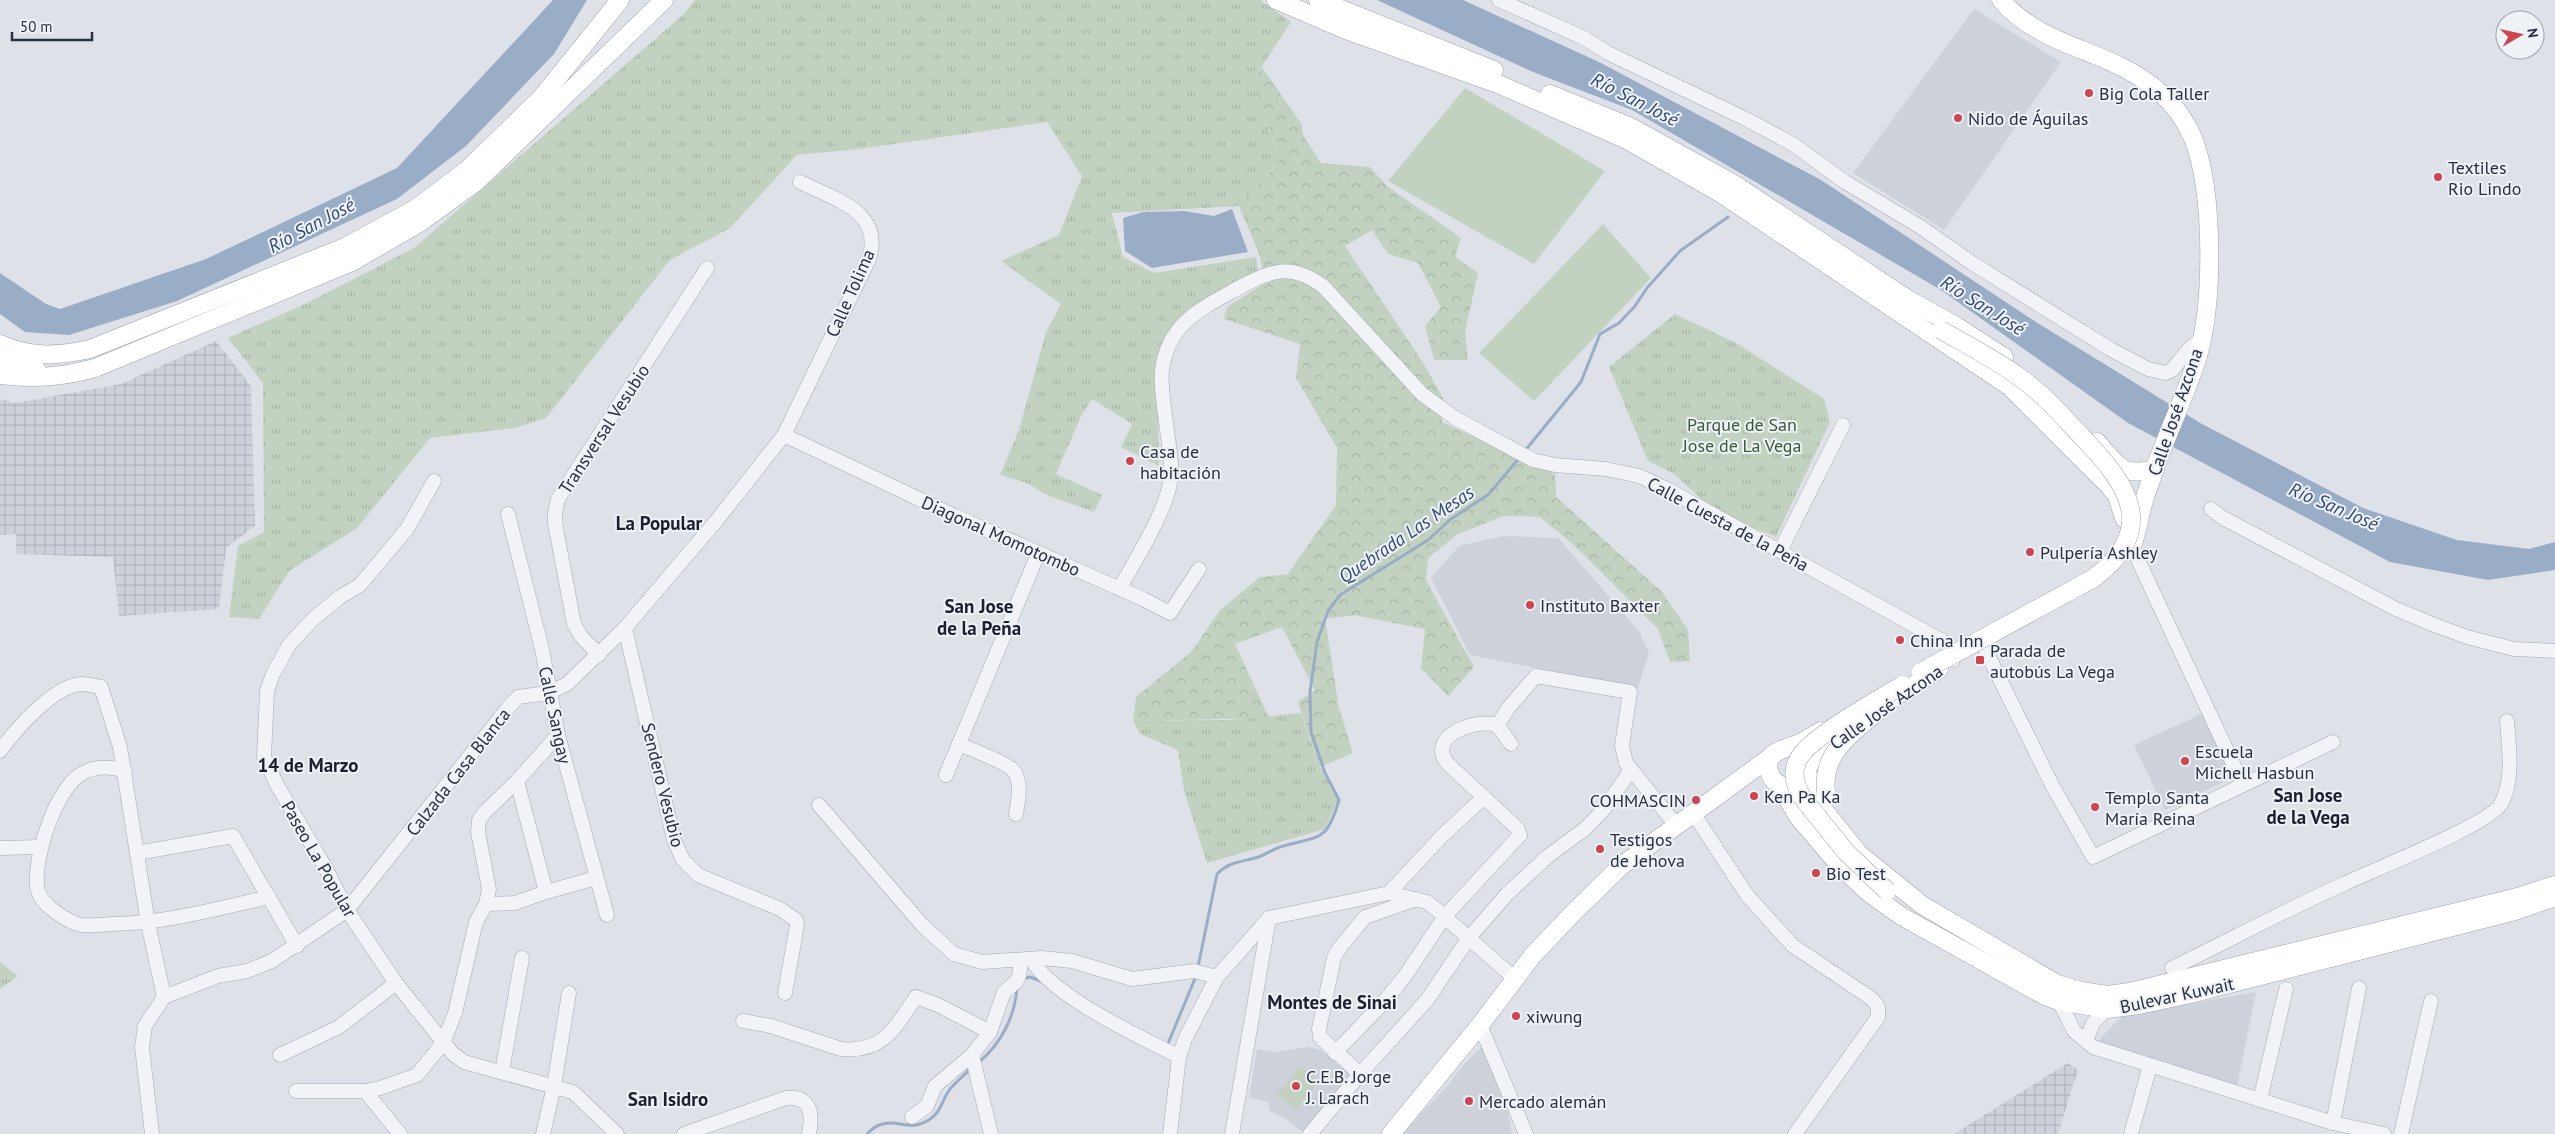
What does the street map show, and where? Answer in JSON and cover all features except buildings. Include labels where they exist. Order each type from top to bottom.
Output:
[{"type":"main road","points":[[0,344],[32,355],[62,356],[90,349],[345,247],[415,209],[467,170],[542,97],[620,0]]},
{"type":"main road","points":[[0,375],[30,379],[46,378],[95,368],[352,262],[421,222],[476,182],[664,0]]},
{"type":"main road","points":[[1276,0],[1346,30],[1498,84],[1625,139],[1720,193],[2020,377],[2055,408],[2118,477],[2130,504],[2131,526],[2124,547],[2109,567],[2094,578],[1921,672],[1812,743],[1797,760],[1795,783],[1805,801],[1846,852],[1886,883],[1935,928],[1944,939]]},
{"type":"main road","points":[[1318,0],[1630,127],[1734,184],[1906,307],[2010,386],[2109,486],[2121,508],[2130,536]]},
{"type":"main road","name":"Calle José Azcona","points":[[1808,770],[1816,756],[1863,718],[1951,654],[1982,644],[2102,580],[2116,569],[2142,508],[2156,465],[2197,357],[2208,294],[2209,230],[2201,167],[2192,138],[2178,112],[2157,89],[2132,72],[2033,27],[2011,12],[2001,0]]},
{"type":"main road","points":[[1906,307],[1956,326],[2023,369],[2122,469],[2134,473],[2156,465]]},
{"type":"main road","points":[[0,358],[28,369],[56,372],[95,368]]},
{"type":"main road","name":"Calle José Azcona","points":[[1790,747],[2086,576],[2107,560],[2130,536]]},
{"type":"main road","points":[[1886,883],[1830,802],[1826,792],[1825,771],[1832,755],[1921,672]]},
{"type":"main road","points":[[1391,1134],[1480,1025],[1514,978],[1547,941],[1621,866],[1693,812],[1746,776],[1781,748],[1790,747],[1801,751],[1808,770],[1798,785],[1792,787],[1746,776]]},
{"type":"main road","points":[[1772,756],[1769,770],[1778,784]]},
{"type":"main road","name":"Bulevar Kuwait","points":[[1808,770],[1814,798],[1859,854],[1886,883],[2057,984],[2107,995],[2181,981],[2514,898],[2555,885]]},
{"type":"main road","name":"Bulevar Kuwait","points":[[1778,784],[1799,818],[1869,893],[1901,916],[2023,984],[2059,1001],[2107,1009],[2139,1005],[2200,992],[2515,910],[2555,897]]},
{"type":"street","points":[[1499,0],[1584,38],[1608,53],[1748,120],[1794,145],[1845,182],[1919,226],[1972,263],[2110,349],[2148,369],[2165,373],[2172,370],[2189,349],[2200,340]]},
{"type":"street","name":"Calle Tolima","points":[[784,435],[869,259],[873,246],[872,230],[865,218],[847,205],[800,182]]},
{"type":"street","name":"Transversal Vesubio","points":[[599,655],[581,636],[574,624],[556,522],[555,513],[558,499],[707,268]]},
{"type":"street","name":"Calle Cuesta de la Peña","points":[[1118,589],[1164,502],[1170,483],[1171,464],[1162,371],[1167,347],[1178,328],[1192,315],[1257,278],[1290,270],[1309,276],[1323,286],[1422,394],[1455,418],[1529,457],[1555,465],[1606,469],[1639,476],[1904,619],[1946,643],[1951,654]]},
{"type":"street","points":[[1780,551],[1843,425]]},
{"type":"street","name":"Diagonal Momotombo","points":[[784,435],[1038,554],[1171,613],[1199,569]]},
{"type":"street","name":"Calzada Casa Blanca","points":[[164,997],[218,976],[247,971],[272,961],[297,946],[347,910],[518,697],[548,693],[567,684],[599,655],[625,628],[711,527],[784,435]]},
{"type":"street","name":"Paseo La Popular","points":[[434,482],[407,529],[360,585],[340,597],[309,623],[288,645],[273,674],[267,691],[264,757],[277,785],[326,869],[347,910],[396,983],[443,1043],[464,1062],[573,1092],[587,1103],[603,1122],[617,1134]]},
{"type":"street","points":[[2212,509],[2224,518],[2396,609],[2476,639],[2514,649],[2555,651]]},
{"type":"street","name":"Calle Sangay","points":[[508,514],[542,649],[548,693],[558,735],[607,915]]},
{"type":"street","points":[[2130,536],[2243,785]]},
{"type":"street","points":[[946,775],[1038,554]]},
{"type":"street","name":"Sendero Vesubio","points":[[625,628],[674,840],[680,854],[683,860],[698,875],[780,909],[796,920],[797,925],[785,993]]},
{"type":"street","points":[[1982,644],[2052,784],[2093,858],[2334,742]]},
{"type":"street","points":[[1497,726],[1509,707],[1536,676],[1630,692],[1622,746],[1626,763],[1676,825]]},
{"type":"street","points":[[0,750],[49,699],[66,688],[82,684],[101,687],[120,747],[125,771],[148,923],[164,997],[145,1026],[142,1047],[152,1134]]},
{"type":"street","points":[[2172,968],[2345,883],[2438,842],[2500,806],[2506,792],[2508,764],[2506,721]]},
{"type":"street","points":[[1335,1053],[1383,1004],[1406,976],[1445,916],[1520,835],[1517,828],[1447,763],[1442,756],[1442,743],[1445,739],[1459,731],[1473,726],[1497,726]]},
{"type":"street","points":[[1497,726],[1511,744]]},
{"type":"street","points":[[296,1091],[365,1091],[417,1075],[443,1043],[456,1013],[476,922],[486,904],[489,889],[478,832],[479,820],[502,793],[517,781],[558,735]]},
{"type":"street","points":[[959,744],[1012,769],[1018,779],[1019,796],[1016,814]]},
{"type":"street","points":[[125,771],[104,767],[81,774],[69,785],[58,804],[41,847],[36,873],[38,893],[59,914],[83,925],[148,923],[269,897]]},
{"type":"street","points":[[1310,1134],[1360,1074],[1427,1000],[1468,939],[1506,894],[1547,857],[1586,828],[1604,809],[1631,770]]},
{"type":"street","points":[[517,781],[546,892]]},
{"type":"street","points":[[1389,893],[1442,836],[1484,797]]},
{"type":"street","points":[[819,805],[910,912],[954,954],[982,962],[1026,960],[1072,961],[1132,979],[1194,971],[1215,977]]},
{"type":"street","points":[[1693,812],[1747,895],[1787,939],[1872,999],[1878,1007],[1878,1018],[1795,1134]]},
{"type":"street","points":[[137,853],[233,836],[297,946]]},
{"type":"street","points":[[0,848],[41,847]]},
{"type":"street","points":[[486,904],[515,903],[596,878]]},
{"type":"street","points":[[1170,1134],[1179,1057],[1185,1039],[1215,977],[1269,918],[1389,893],[1427,902],[1514,978]]},
{"type":"street","points":[[1360,1074],[1323,1042],[1319,1029],[1331,970],[1338,950],[1365,917],[1417,900]]},
{"type":"street","points":[[1232,1134],[1269,918]]},
{"type":"street","points":[[502,1072],[522,958]]},
{"type":"street","points":[[912,1118],[927,1106],[936,1086],[972,1055],[990,1032],[1004,992],[1019,976],[1026,960]]},
{"type":"street","points":[[1026,960],[1065,993],[1122,1027],[1179,1057]]},
{"type":"street","points":[[280,1055],[339,1027],[396,983]]},
{"type":"street","points":[[2333,1123],[2358,988]]},
{"type":"street","points":[[2260,1100],[2286,989]]},
{"type":"street","points":[[543,1134],[554,1086],[569,993]]},
{"type":"street","points":[[743,1022],[771,1026],[841,1049],[853,1050],[885,1039],[894,1032],[916,997],[938,1005],[990,1032]]},
{"type":"street","points":[[2059,1001],[2074,1031],[2093,1047],[2333,1123],[2384,1134]]},
{"type":"street","points":[[2401,1134],[2431,1001]]},
{"type":"street","points":[[2086,1041],[2092,1023],[2107,1009]]},
{"type":"street","points":[[1480,1025],[1526,1134]]},
{"type":"street","points":[[972,1055],[991,1134]]},
{"type":"street","points":[[2131,1134],[2150,1066]]},
{"type":"street","points":[[365,1091],[400,1134]]},
{"type":"street","points":[[684,1134],[786,1098],[797,1097],[805,1102],[810,1112],[812,1119],[809,1134]]},
{"type":"shaded area","name":"Nido de Águilas","points":[[1974,9],[2061,62],[1944,230],[1853,173]]},
{"type":"shaded area","points":[[216,341],[251,386],[255,526],[226,548],[219,609],[119,616],[113,557],[16,554],[16,534],[0,535],[0,399],[16,403],[121,384]]},
{"type":"shaded area","name":"Instituto Baxter","points":[[1503,536],[1558,538],[1639,631],[1649,653],[1638,688],[1470,655],[1431,578],[1459,546]]},
{"type":"shaded area","name":"Escuela Michell Hasbun","points":[[2206,712],[2235,776],[2165,810],[2134,745]]},
{"type":"shaded area","points":[[2256,992],[2237,1087],[2095,1044],[2122,1016]]},
{"type":"shaded area","name":"C.E.B. Jorge J. Larach","points":[[1308,1047],[1321,1050],[1351,1075],[1305,1134],[1286,1119],[1270,1111],[1268,1102],[1249,1098],[1257,1049],[1275,1052]]},
{"type":"shaded area","points":[[1482,1047],[1508,1112],[1512,1134],[1402,1134],[1449,1084],[1465,1063]]},
{"type":"shaded area","points":[[2068,1063],[2078,1070],[2058,1134],[1954,1134]]},
{"type":"green space","points":[[695,0],[1260,0],[1291,22],[1251,83],[1280,161],[1239,206],[1112,213],[1123,257],[1154,273],[1256,257],[1258,271],[1188,309],[1167,347],[1157,379],[1159,466],[1121,447],[1132,424],[1092,399],[1082,414],[1056,474],[1102,495],[1094,512],[1047,495],[1027,483],[1000,475],[1019,430],[1046,332],[1061,304],[1001,261],[1059,235],[1082,176],[1047,122],[859,149],[797,155],[730,228],[670,260],[546,418],[515,428],[430,438],[357,528],[289,571],[259,619],[229,617],[238,546],[264,532],[263,383],[228,338],[307,303],[414,248],[684,14]]},
{"type":"green space","points":[[1262,67],[1302,125],[1303,135],[1321,163],[1370,167],[1387,186],[1461,238],[1455,257],[1478,273],[1465,332],[1468,360],[1434,360],[1425,326],[1441,307],[1418,263],[1388,254],[1372,230],[1345,246],[1422,361],[1443,398],[1442,422],[1555,474],[1556,497],[1662,592],[1688,630],[1690,661],[1670,662],[1658,629],[1575,546],[1540,517],[1504,516],[1458,534],[1428,558],[1426,580],[1474,667],[1448,696],[1421,668],[1425,629],[1354,615],[1325,619],[1339,708],[1353,753],[1320,767],[1298,702],[1315,690],[1282,627],[1235,644],[1269,718],[1133,721],[1136,697],[1192,651],[1220,610],[1260,577],[1288,574],[1336,505],[1337,448],[1296,378],[1300,344],[1224,319],[1227,307],[1265,283],[1260,256],[1239,206],[1280,161],[1251,83]]},
{"type":"green space","points":[[1465,88],[1605,171],[1534,264],[1388,181]]},
{"type":"green space","points":[[1603,224],[1651,278],[1534,401],[1479,353]]},
{"type":"green space","name":"Parque de San Jose de La Vega","points":[[1675,314],[1736,343],[1824,399],[1830,422],[1776,537],[1717,513],[1674,474],[1648,461],[1609,367]]},
{"type":"green space","points":[[1301,713],[1320,767],[1338,800],[1325,829],[1207,863],[1184,791],[1178,750],[1140,734],[1133,721],[1229,720]]},
{"type":"green space","points":[[0,962],[18,976],[0,989]]},
{"type":"green space","points":[[1300,1066],[1319,1081],[1296,1110],[1277,1095]]},
{"type":"water","name":"Río San José","points":[[553,0],[587,0],[554,54],[466,146],[397,199],[177,301],[69,335],[25,332],[0,314],[0,273],[46,304],[60,309],[206,259],[397,168]]},
{"type":"water","name":"Río San José","points":[[1377,0],[1463,0],[1599,62],[1821,180],[2036,322],[2202,424],[2363,508],[2457,540],[2529,549],[2555,542],[2555,570],[2488,580],[2390,562],[2128,423],[1941,290],[1632,110],[1533,72]]},
{"type":"water","points":[[1232,209],[1248,252],[1152,268],[1125,251],[1123,218],[1143,212],[1184,211],[1214,216]]},
{"type":"waterway","name":"Quebrada Las Mesas","points":[[1524,452],[1581,382],[1600,334],[1619,323],[1680,251],[1728,217]]},
{"type":"waterway","name":"Quebrada Las Mesas","points":[[1198,967],[1217,874],[1235,863],[1319,836],[1330,825],[1339,800],[1325,773],[1311,732],[1310,692],[1317,642],[1328,611],[1340,595],[1428,540],[1451,519],[1489,494],[1520,457]]},
{"type":"waterway","name":"Quebrada Las Mesas","points":[[1167,1046],[1196,976]]},
{"type":"waterway","name":"Quebrada Las Mesas","points":[[1023,979],[1030,977],[1043,982]]},
{"type":"waterway","name":"Quebrada Las Mesas","points":[[979,1062],[994,1047],[1006,1029],[1016,998],[1017,988]]},
{"type":"waterway","name":"Quebrada Las Mesas","points":[[867,1134],[882,1124],[918,1125],[930,1119],[937,1112],[950,1089],[970,1069]]},
{"type":"place","name":"Big Cola Taller","points":[[2089,93]]},
{"type":"place","name":"Nido de Águilas","points":[[1958,118]]},
{"type":"place","name":"Textiles Rio Lindo","points":[[2438,177]]},
{"type":"place","name":"Casa de habitación","points":[[1130,461]]},
{"type":"place","name":"Pulpería Ashley","points":[[2030,552]]},
{"type":"place","name":"Instituto Baxter","points":[[1530,605]]},
{"type":"place","name":"China Inn","points":[[1900,640]]},
{"type":"place","name":"Parada de autobús La Vega","points":[[1980,660]]},
{"type":"place","name":"Escuela Michell Hasbun","points":[[2185,761]]},
{"type":"place","name":"Ken Pa Ka","points":[[1754,796]]},
{"type":"place","name":"COHMASCIN","points":[[1696,800]]},
{"type":"place","name":"Templo Santa María Reina","points":[[2095,807]]},
{"type":"place","name":"Testigos de Jehova","points":[[1600,849]]},
{"type":"place","name":"Bio Test","points":[[1816,873]]},
{"type":"place","name":"xiwung","points":[[1516,1016]]},
{"type":"place","name":"C.E.B. Jorge J. Larach","points":[[1296,1086]]},
{"type":"place","name":"Mercado alemán","points":[[1469,1101]]},
{"type":"district","name":"La Popular","points":[[659,523]]},
{"type":"district","name":"San Jose de la Peña","points":[[979,617]]},
{"type":"district","name":"14 de Marzo","points":[[308,765]]},
{"type":"district","name":"San Jose de la Vega","points":[[2308,806]]},
{"type":"district","name":"Montes de Sinai","points":[[1332,1002]]},
{"type":"district","name":"San Isidro","points":[[668,1099]]}]
